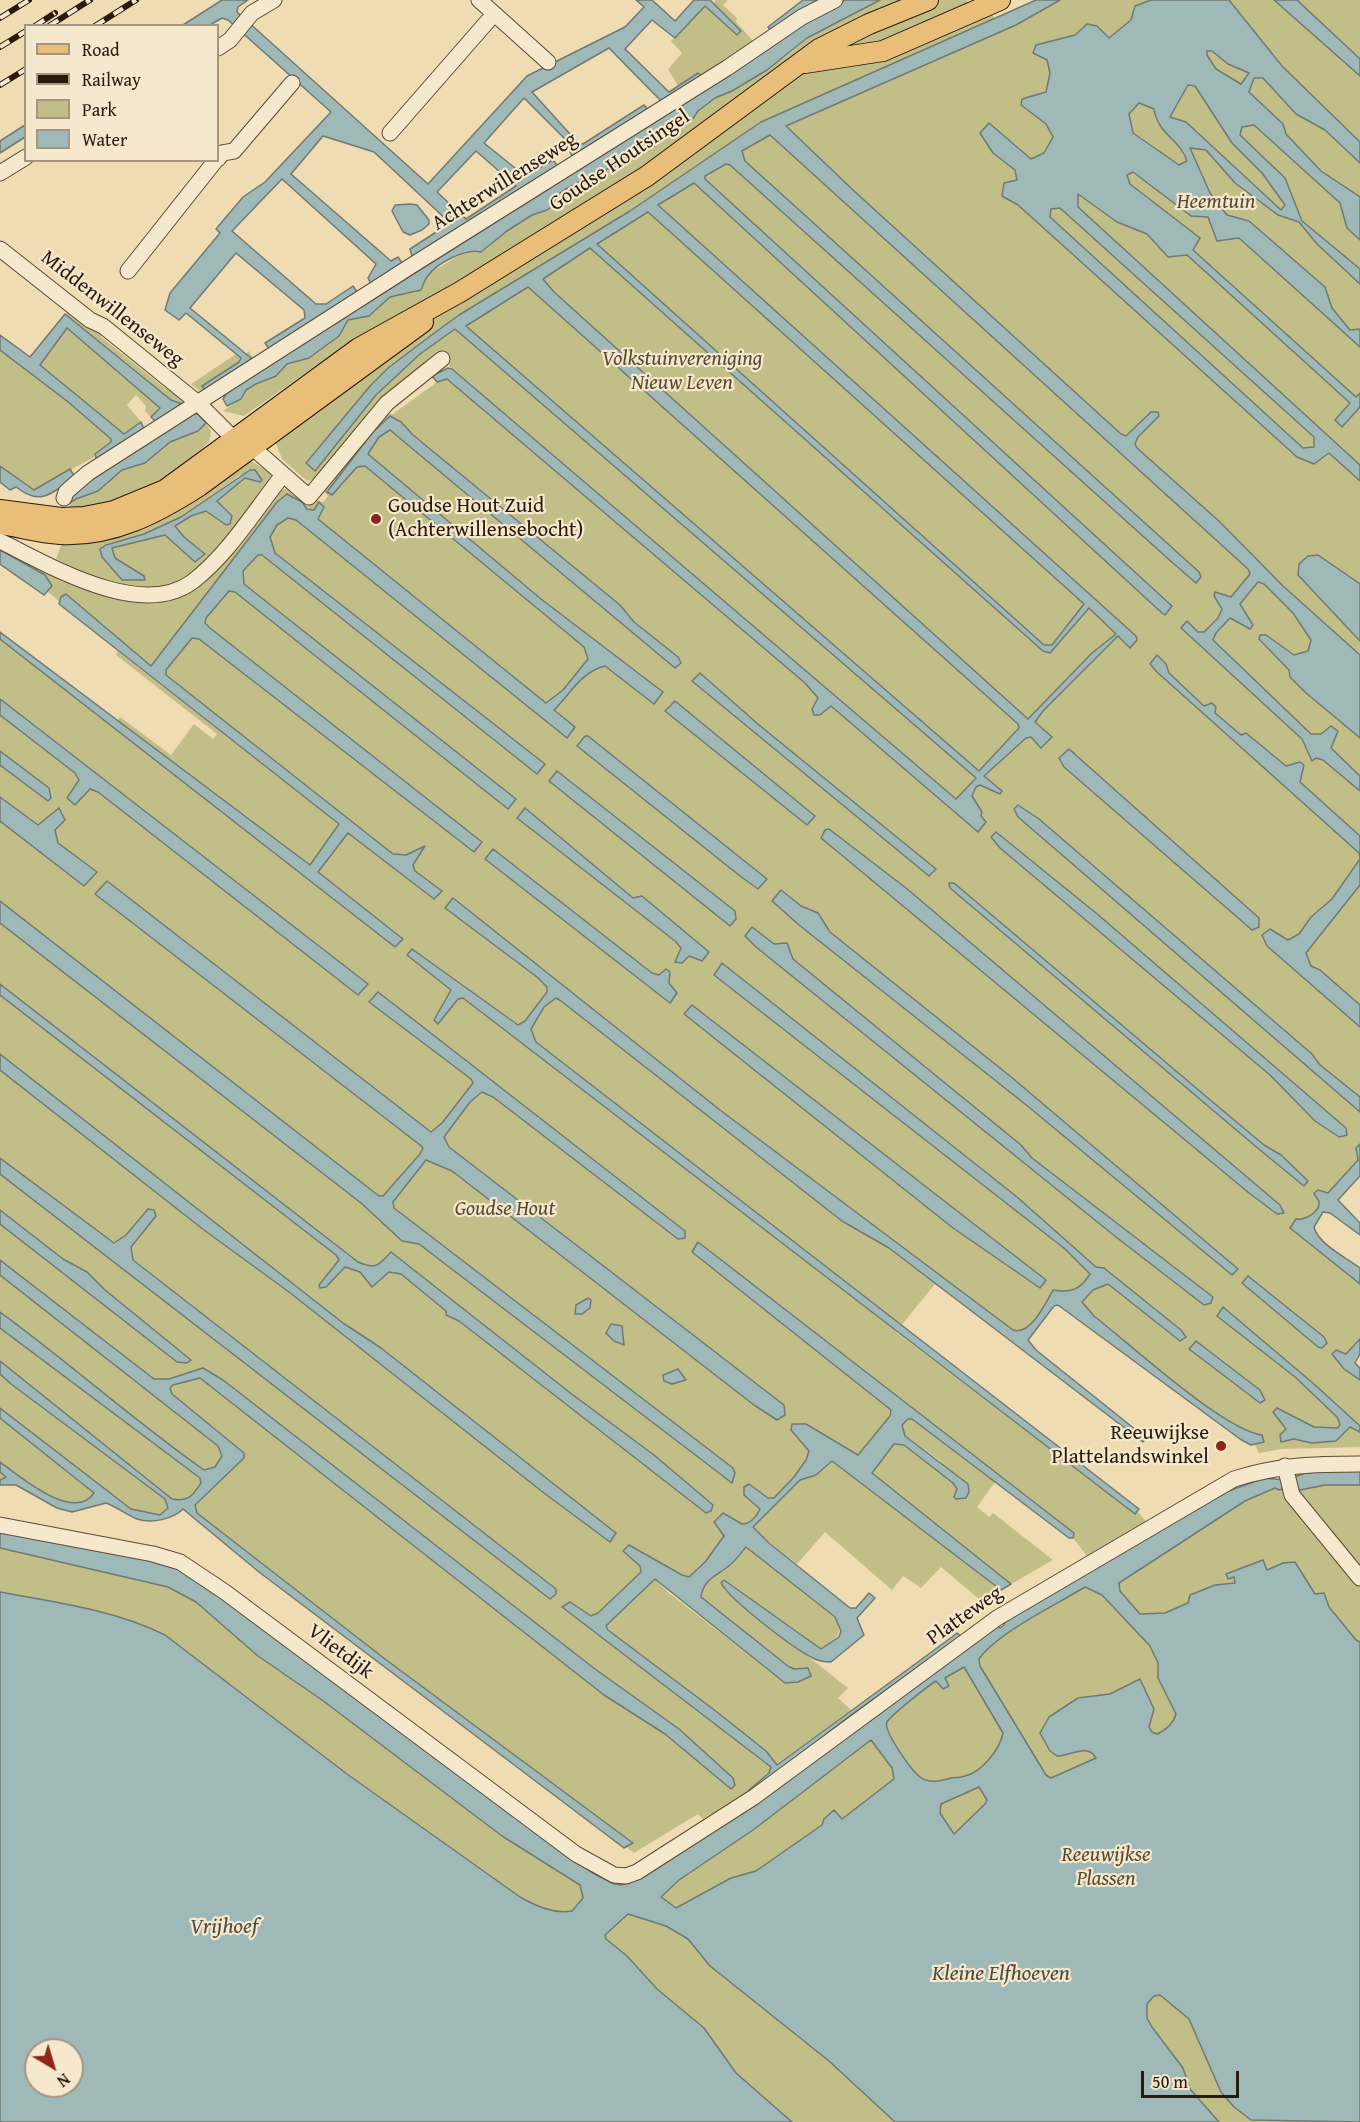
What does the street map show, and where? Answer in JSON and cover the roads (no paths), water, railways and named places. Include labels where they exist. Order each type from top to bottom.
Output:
[{"type":"main road","name":"Goudse Houtsingel","points":[[0,510],[61,518],[84,517],[114,511],[165,490],[359,348],[460,292],[647,176],[829,44],[928,0]]},
{"type":"main road","name":"Goudse Houtsingel","points":[[803,64],[883,51],[990,2]]},
{"type":"main road","name":"Goudse Houtsingel","points":[[0,524],[60,534],[108,530],[130,524],[166,508],[460,292]]},
{"type":"street","points":[[224,44],[252,13],[274,0]]},
{"type":"street","points":[[478,0],[548,62]]},
{"type":"street","name":"Achterwillenseweg","points":[[64,498],[66,492],[88,473],[411,266],[727,68],[802,17],[835,0]]},
{"type":"street","points":[[390,133],[494,14]]},
{"type":"street","points":[[219,155],[234,151],[292,83]]},
{"type":"street","points":[[0,173],[24,158]]},
{"type":"street","points":[[128,271],[213,162]]},
{"type":"street","name":"Middenwillenseweg","points":[[0,249],[90,320],[103,326],[198,403]]},
{"type":"street","points":[[198,403],[234,439],[252,447],[309,497],[387,403],[442,359]]},
{"type":"street","points":[[0,541],[105,589],[125,595],[147,596],[189,584],[220,555],[283,475]]},
{"type":"street","name":"Platteweg","points":[[626,1876],[646,1866],[754,1797],[997,1618],[1234,1479],[1288,1477],[1300,1464],[1360,1464]]},
{"type":"street","points":[[1288,1477],[1302,1510],[1360,1578]]},
{"type":"street","name":"Vlietdijk","points":[[0,1525],[153,1554],[180,1562],[225,1592],[576,1854],[604,1871],[626,1876]]},
{"type":"water","points":[[222,0],[248,0],[238,7],[237,12],[428,184],[527,76],[625,27],[644,7],[636,0],[652,0],[675,21],[694,0],[710,0],[741,31],[737,35],[705,6],[675,38],[652,20],[625,49],[669,92],[698,73],[704,77],[661,101],[609,48],[532,92],[579,144],[583,144],[644,105],[648,110],[572,156],[570,152],[573,147],[524,98],[484,143],[525,176],[553,160],[560,169],[418,257],[412,256],[410,249],[450,223],[374,152],[323,136],[291,174],[391,261],[398,257],[402,263],[400,268],[371,284],[368,278],[376,264],[282,179],[232,231],[316,304],[326,304],[353,286],[357,292],[270,350],[265,343],[305,318],[304,310],[236,253],[190,308],[251,358],[249,362],[207,391],[202,386],[239,362],[241,358],[186,313],[179,320],[165,310],[170,293],[220,233],[216,229],[243,197],[265,182],[331,112],[228,20],[222,18],[212,24],[185,24]],"holes":[[[476,151],[516,186],[466,219],[437,192]]]},
{"type":"water","points":[[803,0],[820,0],[771,31],[768,27]]},
{"type":"water","points":[[845,0],[880,0],[807,38],[767,70],[732,91],[715,98],[698,111],[692,120],[665,131],[655,146],[638,145],[615,167],[595,173],[566,189],[557,195],[553,206],[532,215],[481,252],[460,254],[444,262],[431,272],[421,290],[390,297],[369,316],[348,320],[339,336],[309,358],[287,364],[276,376],[246,390],[241,399],[227,406],[223,399],[226,394],[255,374],[678,107],[806,21]]},
{"type":"water","points":[[1036,0],[1060,0],[1016,25],[786,126],[1121,434],[1126,436],[1151,412],[1158,412],[1159,416],[1138,437],[1135,444],[1137,448],[1220,522],[1283,586],[1360,655],[1360,738],[1306,693],[1290,677],[1289,670],[1259,639],[1260,635],[1266,635],[1294,655],[1308,651],[1311,640],[1293,613],[1264,584],[1258,582],[1240,604],[1253,625],[1250,629],[1230,618],[1216,633],[1213,640],[1311,734],[1321,734],[1331,726],[1338,731],[1331,748],[1360,776],[1360,791],[1323,760],[1316,758],[1312,761],[1302,739],[1181,628],[1187,621],[1198,632],[1204,632],[1218,618],[1222,609],[1214,596],[1215,592],[1231,597],[1250,574],[1248,569],[770,135],[742,151],[745,161],[1199,572],[1201,577],[1196,583],[1174,564],[730,165],[726,164],[705,176],[705,179],[1172,606],[1165,615],[694,183],[658,205],[1136,636],[1137,640],[1130,648],[1118,636],[1043,711],[1035,722],[1052,737],[1041,748],[1031,737],[1026,738],[984,776],[1002,791],[1000,794],[980,785],[976,787],[972,796],[986,822],[978,832],[831,706],[820,715],[814,715],[812,709],[818,698],[805,683],[447,379],[437,382],[432,376],[448,368],[452,369],[956,799],[976,778],[455,329],[420,354],[376,395],[315,471],[306,463],[370,386],[388,368],[429,337],[459,315],[630,211],[761,122]],"holes":[[[648,212],[1084,604],[1052,645],[1044,645],[597,244]],[[590,248],[1043,651],[1050,653],[1089,608],[1116,634],[1092,653],[1028,719],[554,292],[543,279]],[[528,287],[1018,724],[1019,728],[979,771],[466,326]]]},
{"type":"water","points":[[1151,0],[1229,0],[1282,66],[1360,142],[1360,163],[1325,130],[1296,114],[1263,78],[1254,78],[1249,92],[1283,124],[1286,134],[1321,171],[1360,197],[1360,240],[1347,228],[1340,203],[1254,125],[1242,127],[1240,135],[1285,178],[1302,221],[1360,269],[1360,284],[1317,244],[1299,222],[1278,215],[1235,183],[1206,150],[1190,148],[1210,193],[1227,215],[1249,221],[1325,287],[1332,308],[1350,330],[1360,329],[1360,347],[1239,238],[1217,241],[1208,217],[1191,216],[1133,172],[1127,175],[1130,184],[1200,238],[1193,250],[1356,397],[1360,393],[1360,407],[1342,427],[1335,420],[1350,403],[1187,255],[1168,257],[1147,234],[1117,222],[1078,194],[1078,207],[1360,465],[1360,481],[1329,453],[1314,464],[1297,457],[1018,205],[1002,196],[1004,183],[1017,180],[1015,170],[993,153],[980,133],[989,123],[1031,159],[1044,153],[1053,137],[1046,124],[1021,105],[1022,99],[1046,92],[1050,73],[1047,60],[1033,53],[1036,45],[1075,35],[1087,24],[1097,26],[1109,38],[1131,20],[1135,6]],"holes":[[[1207,51],[1212,51],[1228,64],[1249,73],[1241,84],[1216,69]],[[1188,85],[1195,86],[1232,143],[1262,173],[1285,205],[1281,210],[1186,122],[1170,117]],[[1139,103],[1154,109],[1160,125],[1179,147],[1187,161],[1179,165],[1133,133],[1129,114]],[[1060,208],[1314,437],[1314,447],[1303,448],[1050,217],[1051,209]]]},
{"type":"water","points":[[1274,0],[1297,0],[1360,59],[1360,76]]},
{"type":"water","points":[[24,126],[24,138],[0,153],[0,141]]},
{"type":"water","points":[[395,205],[417,205],[429,220],[429,224],[410,235],[403,232],[392,211]]},
{"type":"water","points":[[65,314],[171,400],[182,404],[157,423],[151,417],[160,408],[67,328],[40,365],[124,434],[141,422],[145,431],[97,461],[95,454],[111,442],[111,439],[67,401],[0,350],[0,335],[30,357]]},
{"type":"water","points":[[193,414],[198,414],[206,423],[198,431],[170,442],[145,463],[122,470],[98,491],[68,504],[70,497],[85,484]]},
{"type":"water","points":[[390,416],[401,422],[413,435],[620,605],[634,622],[678,657],[681,663],[675,668],[390,430],[379,437],[368,454],[541,599],[663,692],[654,704],[605,666],[597,669],[583,678],[554,710],[575,727],[567,738],[296,520],[288,518],[277,525],[270,537],[275,553],[545,764],[537,774],[262,555],[258,555],[243,571],[244,584],[516,799],[508,809],[235,592],[229,591],[206,618],[205,623],[210,628],[482,842],[474,852],[199,639],[192,638],[166,670],[166,675],[393,854],[406,855],[425,846],[413,865],[415,871],[442,891],[434,899],[348,833],[318,872],[403,939],[395,947],[0,639],[0,632],[310,865],[339,824],[59,604],[61,597],[66,594],[151,666],[277,502],[287,494],[302,502],[307,509],[314,510],[319,502],[324,507],[318,519],[546,703],[563,690],[588,659],[584,647],[365,466],[357,467],[332,495],[327,492],[372,433]]},
{"type":"water","points":[[0,466],[34,490],[70,469],[75,477],[46,496],[33,496],[16,487],[10,490],[0,482]]},
{"type":"water","points":[[250,470],[255,470],[262,480],[260,482],[245,478],[217,501],[232,516],[230,524],[226,525],[206,511],[191,516],[175,526],[184,537],[205,554],[195,562],[165,535],[112,548],[115,558],[144,576],[145,580],[122,580],[102,557],[100,549],[106,545],[144,534],[181,517]]},
{"type":"water","points":[[0,550],[45,575],[52,586],[44,595],[0,564]]},
{"type":"water","points":[[1318,555],[1360,584],[1360,641],[1298,575],[1299,564],[1308,556]]},
{"type":"water","points":[[1157,655],[1166,664],[1169,673],[1204,706],[1212,703],[1216,707],[1215,713],[1241,735],[1246,733],[1286,766],[1300,762],[1304,765],[1300,782],[1360,836],[1360,858],[1359,853],[1157,672],[1150,664]]},
{"type":"water","points":[[700,673],[759,725],[936,869],[929,876],[692,681]]},
{"type":"water","points":[[0,699],[368,984],[358,995],[98,792],[90,789],[75,805],[67,798],[79,780],[75,773],[0,715]]},
{"type":"water","points":[[675,701],[815,816],[807,825],[665,711]]},
{"type":"water","points":[[585,736],[588,736],[767,879],[758,889],[740,876],[577,746]]},
{"type":"water","points":[[1069,749],[1259,918],[1259,927],[1252,930],[1064,767],[1059,758]]},
{"type":"water","points":[[0,751],[49,788],[51,798],[48,801],[0,765]]},
{"type":"water","points":[[557,771],[735,911],[736,919],[730,926],[549,781]]},
{"type":"water","points":[[0,797],[38,825],[59,808],[65,820],[55,830],[58,843],[97,872],[84,886],[0,821]]},
{"type":"water","points":[[1018,805],[1039,819],[1312,1054],[1320,1065],[1360,1097],[1360,1112],[1018,817],[1014,809]]},
{"type":"water","points":[[525,808],[633,898],[642,896],[709,952],[702,961],[689,956],[682,963],[675,962],[681,948],[675,941],[517,818]]},
{"type":"water","points":[[829,829],[906,888],[1280,1205],[1284,1213],[1277,1214],[1249,1193],[821,838],[825,830]]},
{"type":"water","points":[[996,832],[1096,913],[1346,1128],[1347,1135],[1339,1137],[1315,1121],[1270,1075],[1000,848],[991,837]]},
{"type":"water","points":[[493,849],[652,973],[659,975],[666,969],[670,972],[669,983],[677,993],[670,1003],[485,859]]},
{"type":"water","points":[[1360,859],[1360,885],[1306,953],[1311,966],[1320,970],[1360,1005],[1360,1027],[1267,946],[1262,935],[1270,929],[1288,940],[1299,934],[1311,917],[1332,899]]},
{"type":"water","points":[[107,881],[431,1132],[442,1123],[473,1083],[471,1079],[369,1002],[378,992],[685,1231],[685,1238],[678,1239],[493,1097],[482,1092],[470,1102],[444,1137],[449,1147],[784,1405],[785,1415],[777,1420],[754,1405],[452,1171],[426,1160],[393,1202],[394,1208],[733,1468],[735,1473],[732,1483],[419,1244],[402,1241],[361,1203],[0,923],[0,901],[379,1196],[383,1196],[423,1148],[95,894]]},
{"type":"water","points":[[949,883],[954,883],[1264,1145],[1281,1155],[1308,1181],[1304,1186],[950,888]]},
{"type":"water","points":[[781,890],[801,906],[818,913],[830,932],[1010,1076],[1238,1269],[1232,1275],[1025,1104],[799,925],[772,901]]},
{"type":"water","points":[[453,898],[720,1110],[1013,1330],[1019,1331],[1025,1328],[1037,1317],[1053,1290],[1070,1290],[1083,1284],[1090,1274],[1065,1249],[714,975],[722,963],[1017,1197],[1096,1267],[1104,1268],[1181,1330],[1186,1337],[1180,1341],[1108,1284],[1093,1290],[1082,1302],[1094,1316],[1176,1384],[1224,1418],[1262,1435],[1264,1442],[1251,1445],[1240,1439],[1058,1305],[1054,1306],[1028,1340],[1036,1350],[1146,1438],[1143,1442],[889,1248],[842,1221],[561,1001],[556,998],[544,1007],[531,1029],[536,1042],[1139,1509],[1135,1514],[463,998],[458,999],[438,1024],[434,1020],[451,990],[407,955],[412,949],[518,1025],[525,1021],[547,992],[547,987],[537,977],[445,908]]},
{"type":"water","points":[[752,927],[774,944],[787,943],[793,959],[1021,1145],[1032,1158],[1213,1297],[1211,1303],[1204,1305],[1116,1237],[756,947],[745,936]]},
{"type":"water","points":[[0,984],[358,1262],[369,1266],[377,1265],[391,1252],[573,1395],[654,1455],[713,1505],[711,1511],[706,1513],[459,1321],[446,1315],[446,1311],[401,1274],[389,1272],[372,1287],[360,1272],[345,1267],[326,1287],[320,1288],[319,1285],[339,1260],[336,1255],[0,995]]},
{"type":"water","points":[[692,1005],[1046,1280],[1040,1288],[953,1228],[684,1014]]},
{"type":"water","points":[[0,1054],[343,1323],[381,1348],[616,1533],[610,1542],[0,1070]]},
{"type":"water","points":[[1360,1144],[1360,1176],[1338,1200],[1360,1223],[1360,1235],[1330,1213],[1323,1212],[1314,1227],[1327,1245],[1360,1268],[1360,1284],[1290,1228],[1296,1219],[1307,1217],[1317,1210],[1319,1202],[1314,1193],[1318,1190],[1328,1193],[1358,1160],[1356,1148]]},
{"type":"water","points":[[0,1158],[114,1243],[126,1235],[148,1209],[154,1210],[156,1216],[131,1247],[133,1260],[556,1589],[556,1594],[550,1599],[0,1174]]},
{"type":"water","points":[[0,1210],[63,1259],[87,1272],[105,1290],[191,1360],[187,1363],[177,1362],[0,1224]]},
{"type":"water","points":[[698,1242],[1074,1533],[1073,1538],[1069,1538],[912,1419],[908,1419],[902,1425],[905,1436],[968,1484],[969,1492],[966,1498],[956,1499],[954,1497],[957,1489],[953,1483],[904,1445],[894,1444],[872,1473],[1011,1584],[1001,1590],[832,1461],[816,1475],[800,1480],[753,1527],[769,1543],[850,1608],[856,1608],[869,1593],[875,1598],[857,1618],[864,1635],[831,1662],[815,1659],[778,1635],[736,1601],[721,1583],[724,1580],[821,1649],[839,1637],[841,1631],[835,1617],[746,1547],[732,1563],[708,1581],[701,1597],[788,1666],[794,1669],[808,1668],[811,1676],[798,1682],[785,1683],[655,1579],[606,1626],[608,1630],[766,1751],[777,1765],[957,1633],[961,1636],[851,1715],[750,1793],[749,1790],[769,1773],[771,1767],[562,1607],[570,1602],[591,1616],[598,1613],[641,1572],[640,1566],[623,1551],[629,1545],[689,1577],[705,1562],[724,1536],[714,1522],[723,1513],[742,1524],[751,1521],[757,1515],[760,1509],[744,1495],[744,1487],[749,1484],[768,1498],[774,1498],[806,1460],[809,1451],[791,1430],[792,1424],[806,1424],[858,1455],[890,1416],[891,1410],[692,1252]]},
{"type":"water","points":[[0,1260],[154,1379],[169,1379],[203,1368],[223,1380],[595,1669],[679,1729],[733,1778],[735,1785],[731,1789],[665,1734],[604,1695],[200,1378],[173,1385],[170,1388],[172,1394],[244,1453],[244,1458],[195,1505],[197,1513],[385,1659],[633,1843],[624,1848],[259,1572],[183,1509],[168,1518],[156,1521],[137,1519],[106,1503],[72,1512],[57,1508],[16,1485],[0,1485],[0,1480],[6,1477],[0,1472],[0,1462],[33,1486],[60,1500],[74,1503],[85,1501],[94,1493],[0,1418],[0,1408],[131,1509],[160,1515],[168,1508],[165,1499],[11,1384],[0,1374],[0,1361],[172,1499],[182,1500],[190,1497],[201,1483],[200,1478],[0,1328],[0,1312],[204,1470],[215,1467],[222,1456],[218,1446],[0,1275]]},
{"type":"water","points":[[1248,1276],[1324,1337],[1327,1343],[1322,1348],[1318,1347],[1242,1283]]},
{"type":"water","points":[[588,1298],[591,1300],[590,1308],[582,1314],[575,1314],[576,1305]]},
{"type":"water","points":[[1223,1307],[1314,1384],[1360,1426],[1360,1432],[1350,1427],[1336,1441],[1312,1443],[1294,1439],[1281,1442],[1280,1435],[1286,1429],[1273,1412],[1277,1408],[1314,1427],[1338,1428],[1340,1424],[1337,1417],[1295,1377],[1217,1316]]},
{"type":"water","points":[[611,1324],[622,1326],[624,1345],[614,1341],[606,1333]]},
{"type":"water","points":[[1360,1339],[1360,1354],[1355,1363],[1360,1368],[1360,1380],[1344,1369],[1332,1354],[1336,1350],[1346,1354]]},
{"type":"water","points":[[1196,1341],[1260,1390],[1265,1400],[1260,1403],[1189,1349]]},
{"type":"water","points":[[678,1369],[686,1380],[672,1384],[664,1381],[663,1375]]},
{"type":"water","name":"Reeuwijkse Plassen","points":[[1316,1470],[1360,1470],[1360,1485],[1325,1485],[1300,1490],[1294,1485],[1279,1490],[1275,1488],[1245,1501],[1119,1583],[1120,1591],[1140,1614],[1165,1613],[1188,1603],[1190,1595],[1215,1585],[1235,1583],[1234,1577],[1228,1579],[1226,1574],[1263,1560],[1267,1570],[1283,1563],[1295,1562],[1315,1594],[1324,1593],[1329,1607],[1360,1642],[1360,2122],[1251,2120],[1234,2107],[1221,2092],[1189,2019],[1160,1995],[1154,1996],[1147,2004],[1147,2018],[1183,2068],[1190,2089],[1219,2122],[895,2122],[829,2061],[710,1966],[688,1939],[666,1926],[628,1914],[605,1935],[606,1939],[627,1956],[657,1989],[704,2028],[736,2073],[792,2122],[0,2122],[0,1592],[105,1613],[146,1626],[165,1635],[347,1774],[520,1897],[545,1909],[565,1912],[572,1911],[583,1898],[580,1885],[502,1836],[322,1700],[258,1656],[196,1602],[168,1587],[0,1548],[0,1528],[157,1562],[190,1573],[591,1872],[614,1884],[622,1885],[645,1876],[779,1788],[850,1731],[995,1625],[1000,1628],[1004,1625],[1006,1618],[1226,1492],[1264,1478],[1284,1480]],"holes":[[[1085,1587],[1102,1595],[1150,1646],[1158,1663],[1158,1678],[1176,1714],[1167,1728],[1157,1734],[1152,1732],[1149,1727],[1154,1709],[1140,1679],[1110,1694],[1078,1698],[1049,1717],[1040,1733],[1050,1751],[1057,1756],[1088,1751],[1096,1758],[1051,1778],[1046,1775],[980,1666],[979,1659],[999,1639]],[[964,1667],[1003,1733],[1001,1739],[994,1753],[984,1765],[971,1774],[939,1781],[924,1779],[905,1759],[889,1734],[887,1722],[936,1681],[943,1689],[949,1686],[945,1678]],[[871,1740],[892,1768],[894,1779],[842,1819],[834,1810],[824,1819],[822,1825],[756,1871],[731,1878],[676,1908],[661,1897],[679,1880],[753,1830]],[[979,1787],[987,1800],[985,1804],[954,1834],[940,1813],[941,1804]]]},
{"type":"railway","points":[[0,18],[29,0]]},
{"type":"railway","points":[[52,24],[90,0]]},
{"type":"railway","points":[[98,24],[136,0]]},
{"type":"railway","points":[[38,24],[55,13]]},
{"type":"railway","points":[[0,47],[24,32]]},
{"type":"railway","points":[[0,85],[24,70]]},
{"type":"place","name":"Goudse Hout Zuid (Achterwillensebocht)","points":[[376,519]]},
{"type":"place","name":"Reeuwijkse Plattelandswinkel","points":[[1221,1446]]},
{"type":"park label","name":"Heemtuin","points":[[1216,203]]},
{"type":"park label","name":"Volkstuinvereniging Nieuw Leven","points":[[682,372]]},
{"type":"park label","name":"Goudse Hout","points":[[505,1210]]},
{"type":"water label","name":"Vrijhoef","points":[[224,1927]]},
{"type":"water label","name":"Kleine Elfhoeven","points":[[1001,1974]]}]
